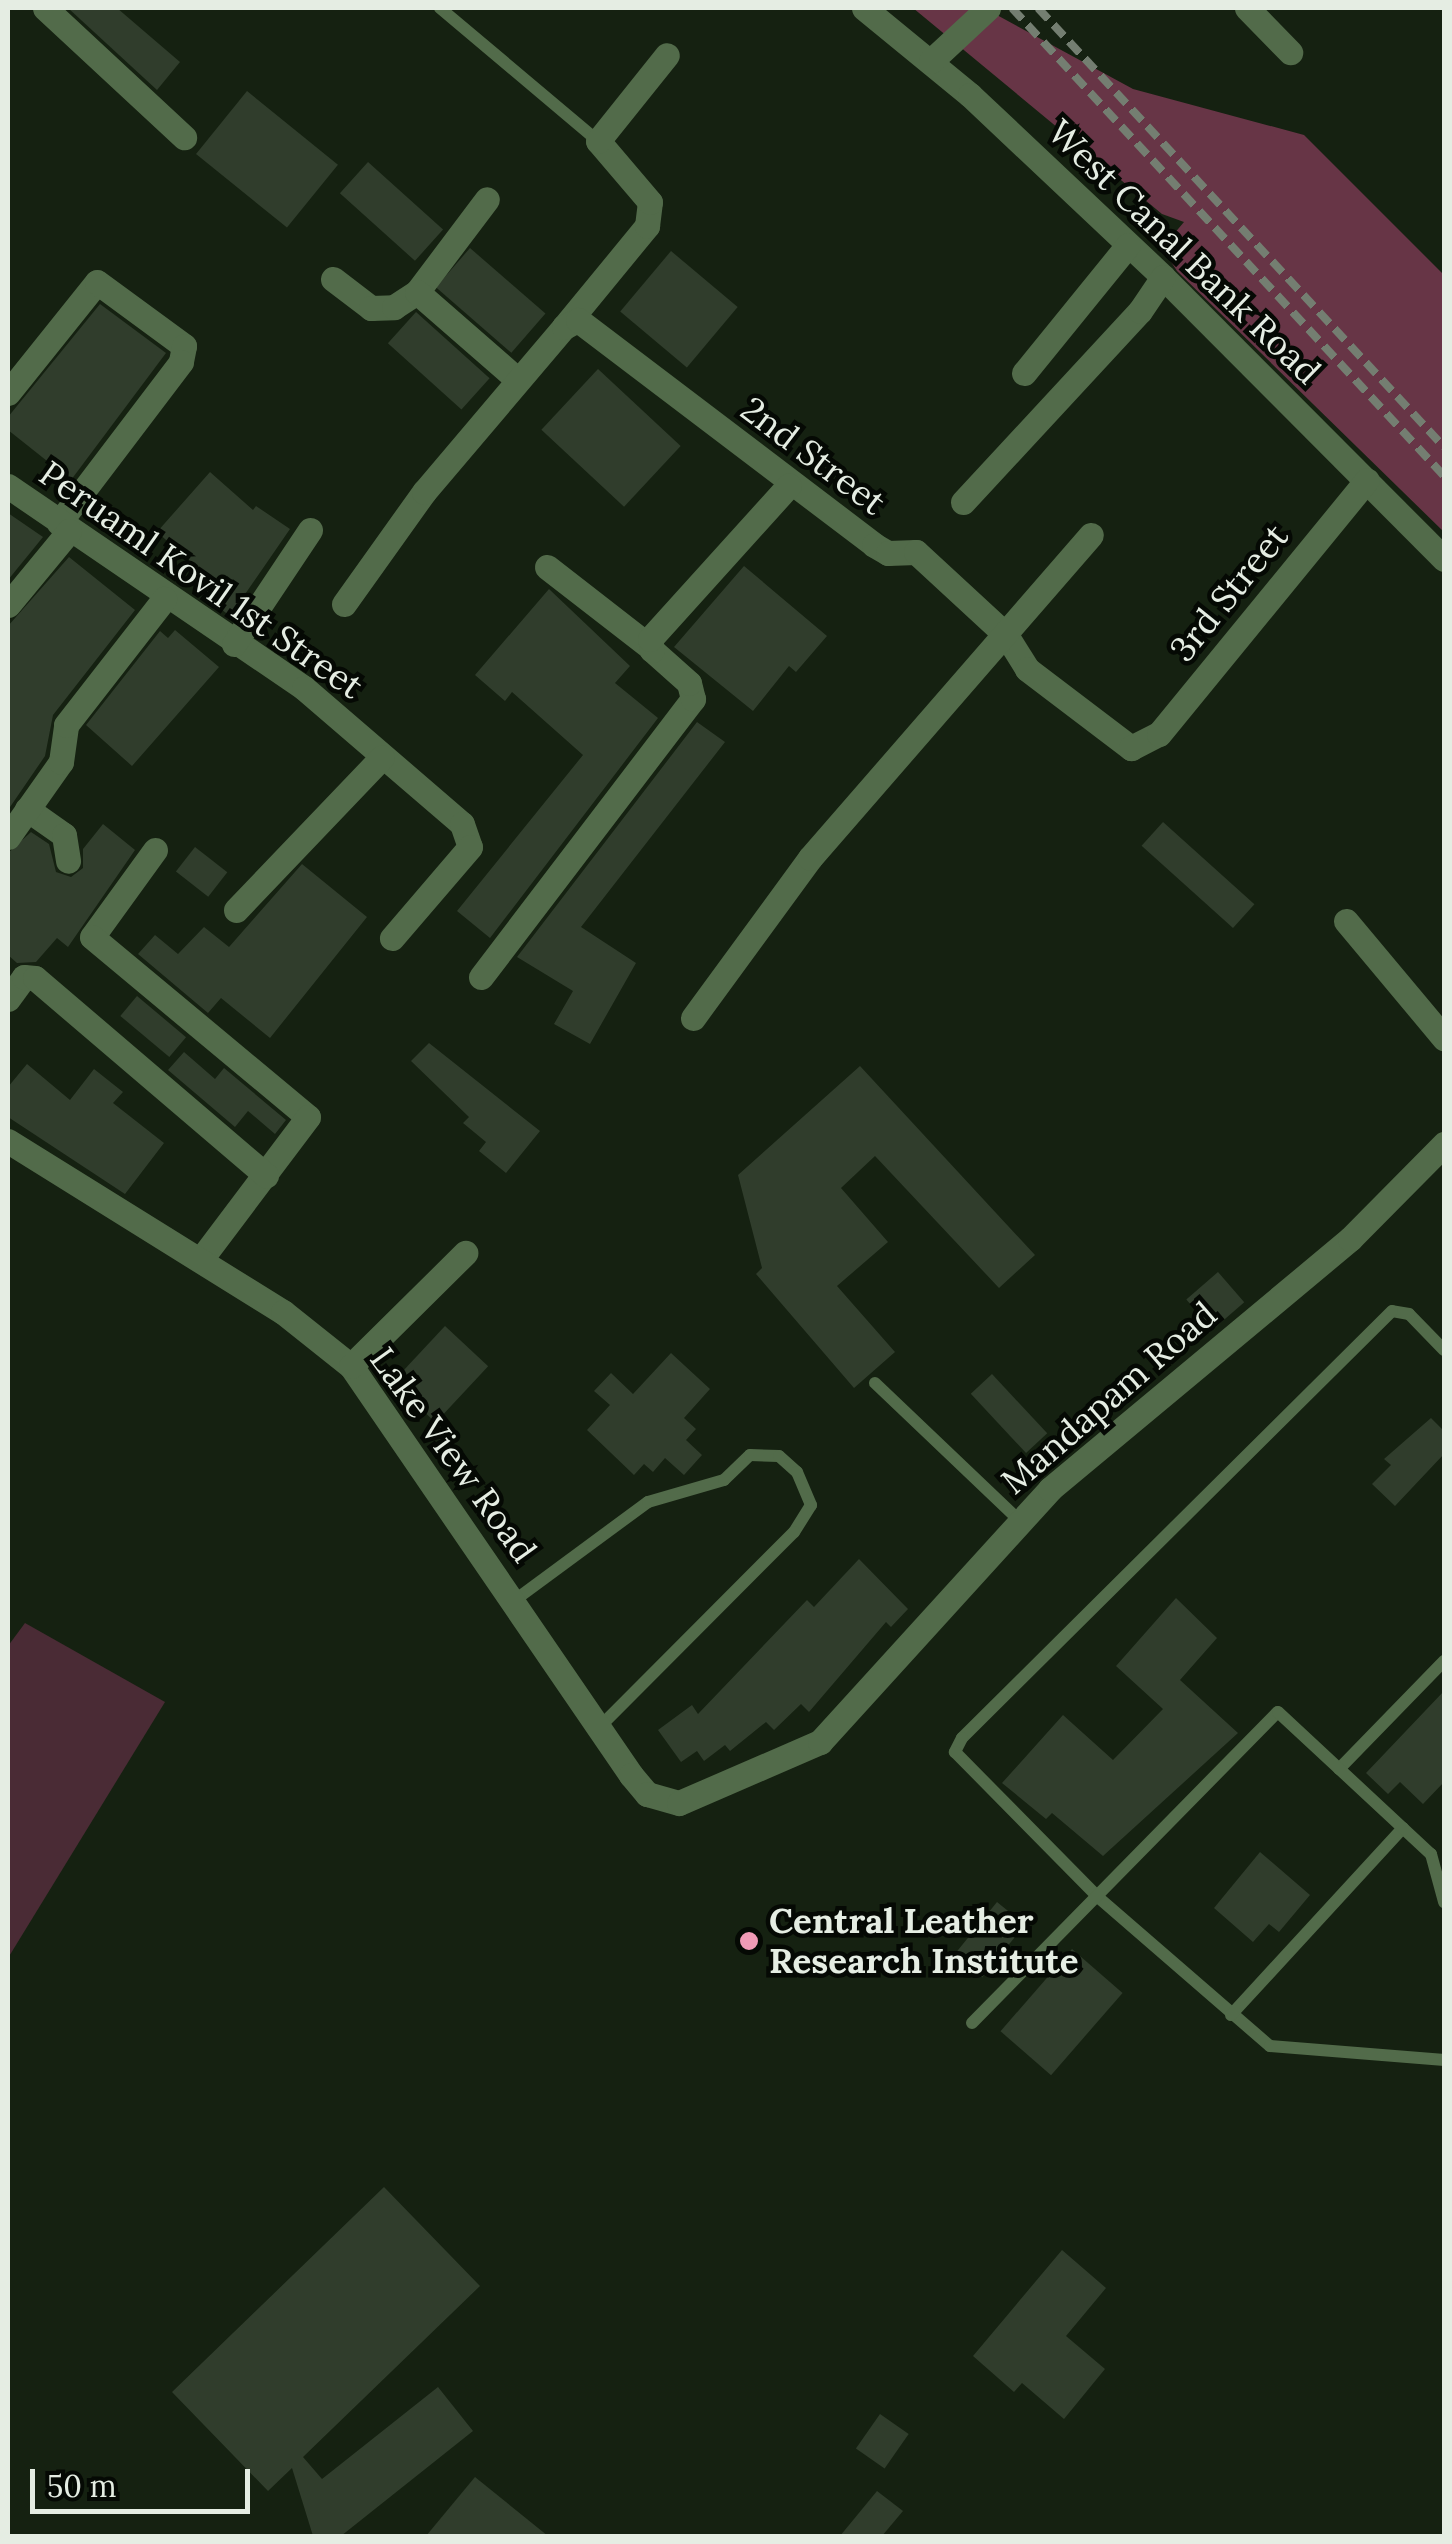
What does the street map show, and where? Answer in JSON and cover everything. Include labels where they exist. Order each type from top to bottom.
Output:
[{"type":"street","points":[[46,8],[184,138]]},
{"type":"street","name":"West Canal Bank Road","points":[[864,8],[938,55],[1444,559]]},
{"type":"street","points":[[938,55],[988,8]]},
{"type":"street","points":[[1247,8],[1290,52]]},
{"type":"street","points":[[344,604],[424,492],[518,380],[571,324],[647,226],[650,202],[598,141],[667,56]]},
{"type":"street","points":[[333,279],[372,308],[394,307],[417,292],[487,199]]},
{"type":"street","points":[[1024,373],[1128,244]]},
{"type":"street","points":[[962,502],[1140,311],[1163,277]]},
{"type":"street","points":[[8,394],[97,282],[184,346],[180,362],[8,606]]},
{"type":"street","points":[[417,292],[518,380]]},
{"type":"street","name":"2nd Street","points":[[571,324],[874,545],[888,553],[916,552],[1006,635],[1027,669],[1122,746],[1141,747]]},
{"type":"street","name":"3rd Street","points":[[1141,747],[1159,734],[1367,480]]},
{"type":"street","points":[[649,646],[789,484]]},
{"type":"street","name":"Peruaml Kovil 1st Street","points":[[8,486],[164,598],[304,688],[462,824],[470,840],[463,857],[392,938]]},
{"type":"street","points":[[234,644],[310,530]]},
{"type":"street","points":[[693,1018],[810,858],[1091,535]]},
{"type":"street","points":[[481,977],[693,699],[689,684],[649,646],[546,567]]},
{"type":"street","points":[[8,837],[66,753],[66,724],[164,598]]},
{"type":"street","points":[[236,910],[382,757]]},
{"type":"street","points":[[27,809],[64,834],[68,861]]},
{"type":"street","points":[[155,850],[92,936],[306,1112],[307,1122],[200,1259]]},
{"type":"street","points":[[1346,921],[1444,1038]]},
{"type":"street","points":[[8,998],[24,977],[35,978],[266,1174]]},
{"type":"street","name":"Lake View Road","points":[[8,1142],[200,1259],[351,1366],[647,1794],[679,1804]]},
{"type":"street","name":"Mandapam Road","points":[[679,1804],[820,1742],[1020,1521],[1350,1239],[1444,1144]]},
{"type":"street","points":[[351,1366],[465,1253]]},
{"type":"lane","points":[[440,8],[598,141]]},
{"type":"lane","points":[[1444,1350],[1410,1314],[1392,1311],[956,1745],[962,1765],[1099,1898],[1270,2046],[1444,2060]]},
{"type":"lane","points":[[875,1383],[1020,1521]]},
{"type":"lane","points":[[515,1600],[648,1502],[724,1480],[750,1454],[779,1456],[797,1472],[811,1505],[794,1532],[600,1727]]},
{"type":"lane","points":[[1339,1769],[1444,1661]]},
{"type":"lane","points":[[972,2023],[1099,1898],[1274,1713],[1285,1716],[1437,1863],[1444,1902]]},
{"type":"lane","points":[[1231,2014],[1402,1828]]},
{"type":"shaded area","points":[[913,8],[984,8],[1133,89],[1304,135],[1444,275],[1444,532],[1177,271],[1162,248],[1184,222],[1162,214]]},
{"type":"shaded area","points":[[25,1623],[165,1702],[8,1958],[8,1646]]},
{"type":"building","points":[[68,8],[117,8],[180,62],[157,90]]},
{"type":"building","points":[[247,91],[338,165],[287,228],[196,154]]},
{"type":"building","points":[[368,162],[443,230],[415,261],[340,193]]},
{"type":"building","points":[[470,248],[545,314],[511,353],[436,287]]},
{"type":"building","points":[[671,251],[738,307],[687,367],[620,312]]},
{"type":"building","points":[[100,304],[166,353],[71,480],[8,430],[8,417]]},
{"type":"building","points":[[416,312],[490,378],[461,409],[388,343]]},
{"type":"building","points":[[598,369],[681,446],[624,507],[541,430]]},
{"type":"building","points":[[210,472],[253,510],[256,506],[290,529],[230,616],[199,592],[209,578],[157,532]]},
{"type":"building","points":[[8,513],[43,537],[8,580]]},
{"type":"building","points":[[69,557],[135,610],[53,715],[45,756],[8,810],[8,626]]},
{"type":"building","points":[[744,566],[827,636],[796,672],[789,666],[753,711],[674,647]]},
{"type":"building","points":[[549,589],[630,666],[615,683],[658,718],[490,938],[457,911],[583,755],[512,692],[505,701],[475,675]]},
{"type":"building","points":[[175,630],[219,667],[132,766],[86,725],[160,631],[168,638]]},
{"type":"building","points":[[697,722],[725,742],[581,927],[636,963],[590,1044],[554,1024],[573,991],[517,957]]},
{"type":"building","points":[[1163,822],[1254,904],[1233,928],[1142,846]]},
{"type":"building","points":[[103,824],[135,850],[68,947],[57,938],[36,962],[17,963],[8,955],[8,853],[31,832],[49,844],[56,872],[71,877],[83,868],[83,849]]},
{"type":"building","points":[[195,847],[227,872],[208,897],[176,871]]},
{"type":"building","points":[[302,864],[367,917],[270,1038],[221,998],[208,1013],[138,954],[155,935],[178,954],[204,927],[229,947]]},
{"type":"building","points":[[137,996],[186,1037],[169,1057],[120,1016]]},
{"type":"building","points":[[429,1043],[540,1131],[506,1173],[479,1151],[486,1142],[463,1123],[469,1117],[411,1061]]},
{"type":"building","points":[[184,1052],[215,1079],[224,1068],[286,1120],[275,1134],[248,1111],[235,1127],[168,1070]]},
{"type":"building","points":[[27,1064],[70,1100],[94,1069],[123,1092],[113,1103],[164,1143],[125,1194],[8,1117],[8,1087]]},
{"type":"building","points":[[860,1066],[1035,1255],[999,1288],[875,1156],[841,1188],[888,1242],[837,1286],[895,1352],[854,1388],[756,1274],[762,1268],[738,1175]]},
{"type":"building","points":[[1218,1272],[1244,1302],[1213,1330],[1186,1300]]},
{"type":"building","points":[[445,1326],[488,1366],[436,1423],[392,1382]]},
{"type":"building","points":[[671,1353],[710,1389],[684,1418],[696,1429],[686,1440],[702,1455],[684,1475],[665,1458],[653,1472],[644,1464],[634,1475],[587,1430],[610,1405],[594,1391],[611,1373],[633,1394]]},
{"type":"building","points":[[992,1374],[1047,1433],[1026,1453],[971,1394]]},
{"type":"building","points":[[1431,1418],[1444,1431],[1444,1454],[1395,1506],[1372,1484],[1391,1465],[1384,1459]]},
{"type":"building","points":[[859,1559],[908,1609],[891,1627],[886,1622],[809,1712],[801,1704],[774,1730],[766,1722],[730,1751],[725,1745],[704,1761],[697,1751],[681,1762],[658,1730],[692,1705],[698,1714],[807,1600],[814,1607]]},
{"type":"building","points":[[1176,1598],[1217,1638],[1180,1680],[1238,1733],[1103,1856],[1052,1813],[1046,1819],[1002,1783],[1063,1715],[1113,1760],[1163,1709],[1116,1666]]},
{"type":"building","points":[[1444,1691],[1444,1782],[1423,1804],[1400,1782],[1388,1794],[1366,1773]]},
{"type":"building","points":[[1260,1852],[1310,1895],[1279,1932],[1269,1924],[1253,1942],[1214,1908]]},
{"type":"building","points":[[997,1902],[1025,1925],[982,1978],[954,1955]]},
{"type":"building","points":[[1072,1949],[1123,1993],[1051,2075],[1000,2031]]},
{"type":"building","points":[[384,2187],[480,2286],[303,2457],[322,2479],[438,2387],[473,2431],[341,2536],[313,2536],[292,2468],[268,2491],[172,2392]]},
{"type":"building","points":[[1062,2250],[1106,2288],[1066,2336],[1105,2369],[1064,2419],[1022,2383],[1014,2392],[973,2356]]},
{"type":"building","points":[[880,2414],[909,2434],[885,2468],[856,2448]]},
{"type":"building","points":[[475,2477],[548,2536],[426,2536]]},
{"type":"building","points":[[877,2491],[903,2511],[882,2536],[840,2536]]},
{"type":"railway","points":[[1012,8],[1444,476]]},
{"type":"railway","points":[[1038,8],[1444,447]]},
{"type":"place","name":"Central Leather Research Institute","points":[[749,1941]]}]
